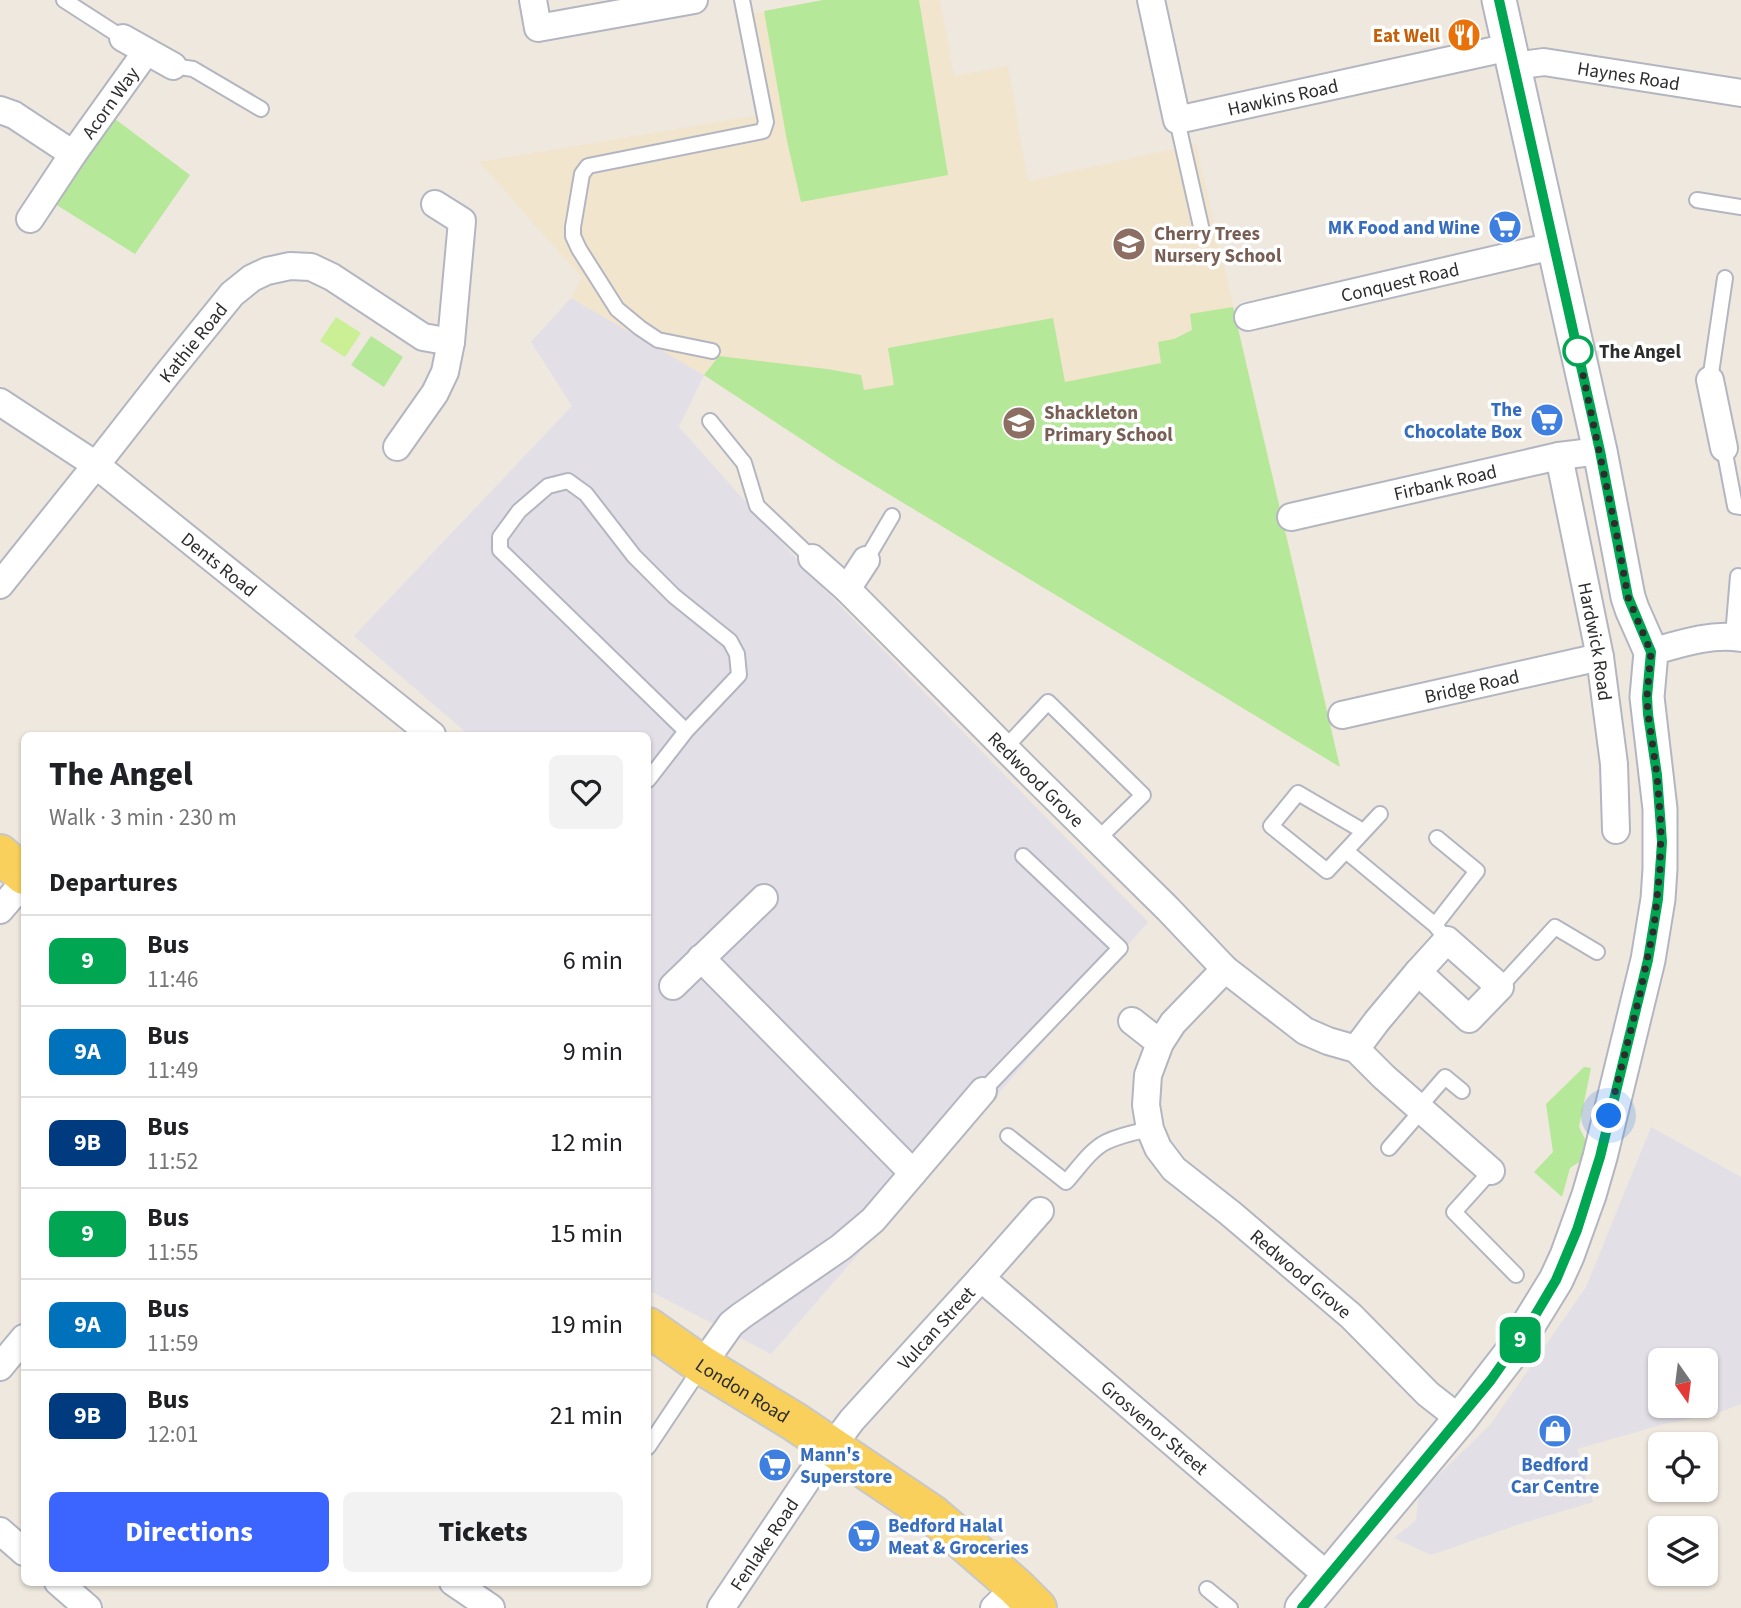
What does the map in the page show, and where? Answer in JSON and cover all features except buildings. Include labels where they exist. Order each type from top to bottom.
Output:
[{"type":"main road","points":[[0,854],[21,872]]},
{"type":"main road","name":"London Road","points":[[651,1329],[933,1515],[1016,1601]]},
{"type":"street","points":[[533,0],[538,27],[694,0]]},
{"type":"street","points":[[1150,0],[1177,120]]},
{"type":"street","points":[[1302,1608],[1491,1380],[1530,1324],[1556,1280],[1589,1195],[1600,1157],[1648,960],[1658,899],[1662,842],[1657,775],[1648,714],[1651,652],[1628,597],[1600,451],[1499,0]]},
{"type":"street","name":"Acorn Way","points":[[123,37],[173,66]]},
{"type":"street","name":"Acorn Way","points":[[30,219],[146,52]]},
{"type":"street","name":"Hawkins Road","points":[[1177,120],[1512,56]]},
{"type":"street","name":"Haynes Road","points":[[1512,56],[1741,93]]},
{"type":"street","name":"Acorn Way","points":[[0,110],[14,115],[73,154]]},
{"type":"street","points":[[397,447],[435,393],[445,372],[451,342],[462,221],[435,204]]},
{"type":"street","name":"Conquest Road","points":[[1248,317],[1553,246]]},
{"type":"street","name":"Kathie Road","points":[[0,585],[232,294],[252,278],[267,271],[290,266],[311,267],[332,277],[423,337],[451,342]]},
{"type":"street","points":[[1710,380],[1729,410],[1724,448]]},
{"type":"street","name":"Dents Road","points":[[0,401],[96,465],[428,732]]},
{"type":"street","name":"Firbank Road","points":[[1291,517],[1559,456],[1600,451]]},
{"type":"street","name":"Hardwick Road","points":[[1559,456],[1600,657],[1614,764],[1616,830]]},
{"type":"street","name":"Redwood Grove","points":[[812,558],[847,589],[1225,969],[1305,1031],[1356,1049],[1491,1171]]},
{"type":"street","points":[[847,589],[866,560]]},
{"type":"street","points":[[1651,652],[1692,641],[1737,637]]},
{"type":"street","name":"Bridge Road","points":[[1342,715],[1600,657]]},
{"type":"street","points":[[0,910],[21,886]]},
{"type":"street","points":[[673,986],[764,898]]},
{"type":"street","points":[[1356,1049],[1418,972],[1441,933],[1500,987],[1469,1019],[1418,972]]},
{"type":"street","points":[[701,958],[913,1173]]},
{"type":"street","name":"Redwood Grove","points":[[1225,969],[1173,1024],[1160,1043],[1148,1075],[1146,1105],[1150,1129],[1158,1148],[1174,1169],[1351,1316],[1428,1394],[1460,1419]]},
{"type":"street","points":[[1132,1021],[1160,1043]]},
{"type":"street","points":[[702,1364],[731,1324],[760,1301],[841,1247],[873,1220],[983,1091]]},
{"type":"street","name":"Vulcan Street","points":[[831,1446],[852,1419],[1040,1211]]},
{"type":"street","name":"Grosvenor Street","points":[[981,1278],[1328,1576]]},
{"type":"street","points":[[0,1367],[21,1342]]},
{"type":"street","name":"Fenlake Road","points":[[721,1608],[831,1446]]},
{"type":"street","points":[[0,1531],[21,1549]]},
{"type":"street","points":[[63,1586],[88,1608]]},
{"type":"street","points":[[459,1586],[491,1608]]},
{"type":"lane","points":[[64,0],[123,37]]},
{"type":"lane","points":[[712,351],[659,340],[617,309],[579,249],[573,236],[573,228],[582,174],[588,166],[763,131],[766,122],[742,0]]},
{"type":"lane","points":[[173,66],[193,69],[261,110]]},
{"type":"lane","points":[[1177,120],[1202,231]]},
{"type":"lane","points":[[1697,200],[1741,207]]},
{"type":"lane","points":[[1710,380],[1725,278]]},
{"type":"lane","points":[[710,421],[744,463],[757,506],[812,558]]},
{"type":"lane","points":[[1724,448],[1735,506],[1741,507]]},
{"type":"lane","points":[[651,776],[686,731],[739,675],[737,654],[730,641],[674,596],[634,556],[586,494],[568,481],[548,486],[519,511],[500,537],[500,550],[686,731]]},
{"type":"lane","points":[[866,560],[892,516]]},
{"type":"lane","points":[[1737,637],[1738,576]]},
{"type":"lane","points":[[1005,748],[1048,702],[1143,795],[1097,839]]},
{"type":"lane","points":[[1363,831],[1298,793],[1271,826],[1327,872],[1380,814]]},
{"type":"lane","points":[[1346,851],[1441,933],[1477,871],[1437,838]]},
{"type":"lane","points":[[983,1091],[1120,948],[1023,856]]},
{"type":"lane","points":[[1500,987],[1555,927],[1597,952]]},
{"type":"lane","points":[[1389,1148],[1445,1077],[1462,1091]]},
{"type":"lane","points":[[1008,1136],[1066,1182],[1104,1143],[1150,1129]]},
{"type":"lane","points":[[1491,1171],[1454,1212],[1516,1275]]},
{"type":"lane","points":[[651,1442],[702,1364]]},
{"type":"lane","points":[[1208,1589],[1230,1608]]},
{"type":"shaded area","name":"Shackleton Primary School","points":[[823,0],[940,0],[954,76],[1008,66],[1028,181],[1196,144],[1340,767],[839,464],[704,375],[571,298],[582,278],[479,162],[766,114],[749,14]]},
{"type":"shaded area","points":[[571,298],[704,375],[679,427],[816,581],[1148,922],[771,1354],[651,1292],[651,732],[466,732],[354,636],[572,406],[531,342]]},
{"type":"shaded area","points":[[1651,1127],[1741,1177],[1741,1404],[1718,1413],[1718,1348],[1648,1348],[1648,1418],[1693,1418],[1577,1449],[1593,1502],[1431,1555],[1394,1538],[1416,1520],[1419,1494],[1490,1425],[1586,1287]]},
{"type":"green space","points":[[823,0],[919,0],[948,175],[801,202],[787,141],[764,11]]},
{"type":"green space","points":[[115,119],[190,175],[135,254],[55,204]]},
{"type":"green space","points":[[1233,307],[1340,767],[839,464],[704,375],[719,356],[861,375],[864,390],[894,385],[888,348],[1053,318],[1065,382],[1161,363],[1158,342],[1174,339],[1192,330],[1190,314]]},
{"type":"green space","points":[[336,317],[361,333],[345,357],[320,341]]},
{"type":"green space","points":[[371,336],[403,357],[384,387],[351,365]]},
{"type":"green space","points":[[1584,1067],[1591,1068],[1579,1127],[1586,1141],[1581,1161],[1570,1168],[1562,1197],[1534,1172],[1553,1152],[1546,1104]]},
{"type":"bus line","name":"9","points":[[1302,1608],[1491,1380],[1530,1324],[1556,1280],[1577,1230],[1600,1157],[1648,960],[1658,899],[1662,842],[1647,697],[1651,652],[1628,597],[1600,451],[1499,0]]},
{"type":"place","name":"Eat Well","points":[[1464,35]]},
{"type":"place","name":"MK Food and Wine","points":[[1505,227]]},
{"type":"place","name":"Cherry Trees Nursery School","points":[[1129,244]]},
{"type":"place","name":"The Angel","points":[[1578,351]]},
{"type":"place","name":"The Chocolate Box","points":[[1547,420]]},
{"type":"place","name":"Shackleton Primary School","points":[[1019,423]]},
{"type":"place","name":"Bedford Car Centre","points":[[1555,1431]]},
{"type":"place","name":"Mann's Superstore","points":[[775,1465]]},
{"type":"place","name":"Bedford Halal Meat & Groceries","points":[[864,1536]]},
{"type":"route","points":[[1578,351],[1628,597],[1651,652],[1647,697],[1662,842],[1658,899],[1648,960],[1609,1116]]}]
